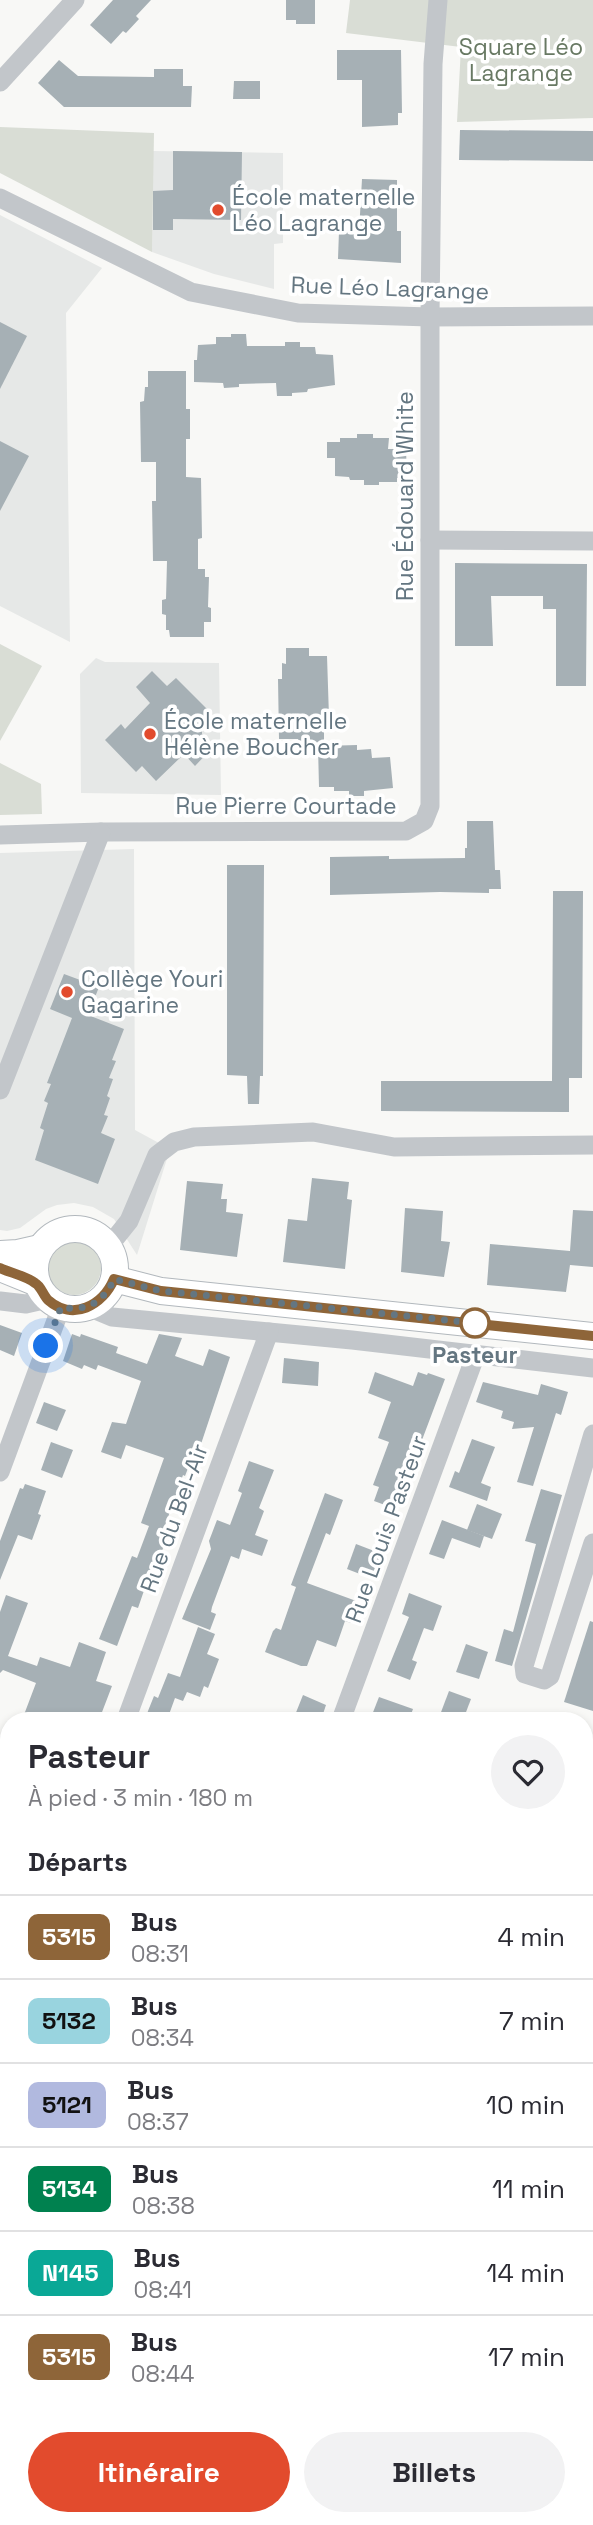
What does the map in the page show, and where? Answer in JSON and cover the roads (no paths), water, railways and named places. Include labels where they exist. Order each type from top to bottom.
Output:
[{"type":"street","points":[[0,82],[75,0]]},
{"type":"street","name":"Rue Édouard White","points":[[429,676],[433,64],[438,0]]},
{"type":"street","name":"Rue Léo Lagrange","points":[[0,198],[191,292],[298,313],[430,317],[593,316]]},
{"type":"street","points":[[430,540],[593,541]]},
{"type":"street","name":"Rue Pierre Courtade","points":[[0,835],[406,831],[424,821],[430,806],[429,676]]},
{"type":"street","points":[[0,1090],[102,832]]},
{"type":"street","points":[[109,1246],[129,1222],[157,1154],[174,1142],[194,1137],[313,1132],[394,1147],[593,1145]]},
{"type":"street","points":[[0,1254],[18,1254],[40,1248],[57,1233],[80,1228],[91,1231],[109,1246],[114,1257],[114,1279],[109,1291],[100,1301],[74,1310],[0,1268]]},
{"type":"street","points":[[0,1472],[48,1296],[34,1271],[40,1248]]},
{"type":"street","points":[[114,1279],[161,1291],[593,1336]]},
{"type":"street","points":[[0,1301],[26,1304],[48,1296]]},
{"type":"street","points":[[88,1307],[112,1317],[593,1368]]},
{"type":"street","name":"Rue du Bel-Air","points":[[129,1712],[269,1332]]},
{"type":"street","name":"Rue Louis Pasteur","points":[[344,1712],[476,1354]]},
{"type":"street","points":[[593,1434],[585,1491],[524,1666],[524,1674],[544,1680],[550,1676],[593,1543]]},
{"type":"place","name":"École maternelle Léo Lagrange","points":[[218,210]]},
{"type":"place","name":"École maternelle Hélène Boucher","points":[[150,734]]},
{"type":"place","name":"Collège Youri Gagarine","points":[[67,992]]},
{"type":"place","name":"Pasteur","points":[[475,1323]]},
{"type":"park label","name":"Square Léo Lagrange","points":[[521,60]]}]
